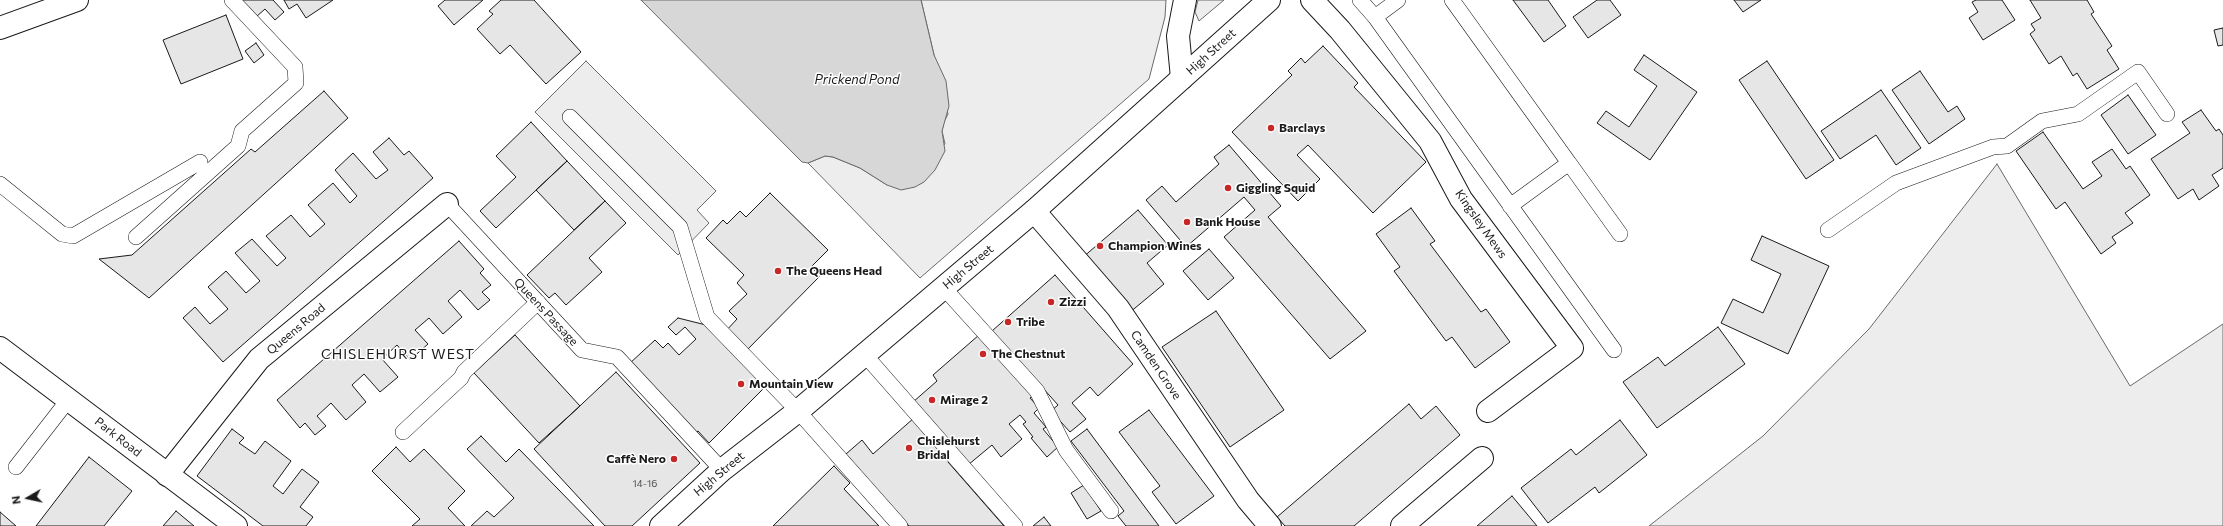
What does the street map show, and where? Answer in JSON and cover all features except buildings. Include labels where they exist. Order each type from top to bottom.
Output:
[{"type":"street","points":[[0,28],[77,0]]},
{"type":"street","points":[[1182,78],[1178,36],[1185,0]]},
{"type":"street","name":"High Street","points":[[666,525],[722,470],[798,411],[1034,211],[1269,0]]},
{"type":"street","name":"Kingsley Mews","points":[[1312,0],[1340,30],[1430,141],[1461,199],[1572,348],[1488,411]]},
{"type":"street","name":"Queens Road","points":[[167,475],[259,359],[447,204]]},
{"type":"street","name":"Camden Grove","points":[[1034,211],[1118,308],[1248,500],[1270,526]]},
{"type":"street","name":"Park Road","points":[[0,348],[236,526]]},
{"type":"street","points":[[1402,526],[1482,458]]},
{"type":"lane","points":[[136,237],[238,146],[242,131],[296,83],[295,67],[232,0]]},
{"type":"lane","points":[[1360,0],[1375,17],[1614,350]]},
{"type":"lane","points":[[1375,17],[1398,0]]},
{"type":"lane","points":[[1452,0],[1620,234]]},
{"type":"lane","points":[[1828,230],[1896,184],[1993,147],[2007,146],[2042,121],[2078,114],[2138,72],[2167,114]]},
{"type":"lane","points":[[570,117],[680,227],[707,318],[798,411],[900,526]]},
{"type":"lane","points":[[0,184],[62,234],[72,236],[200,162]]},
{"type":"lane","points":[[1510,206],[1569,163]]},
{"type":"lane","name":"Queens Passage","points":[[447,204],[582,350],[616,357],[722,470]]},
{"type":"lane","points":[[943,287],[1037,391],[1066,450],[1110,511]]},
{"type":"lane","points":[[403,432],[461,378],[464,372],[538,302]]},
{"type":"lane","points":[[865,355],[1015,526]]},
{"type":"lane","points":[[16,468],[69,399]]},
{"type":"shaded area","points":[[921,0],[1166,0],[1165,17],[1149,79],[920,278],[808,163],[825,156],[833,157],[860,168],[887,185],[945,144],[942,131],[948,114]]},
{"type":"shaded area","points":[[1198,0],[1224,0],[1199,21],[1195,12]]},
{"type":"shaded area","points":[[586,61],[716,191],[697,210],[709,223],[678,255],[535,112]]},
{"type":"shaded area","points":[[1997,164],[2130,386],[2223,324],[2223,526],[1649,526],[1763,436],[1869,329]]},
{"type":"water","name":"Prickend Pond","points":[[641,0],[921,0],[934,55],[946,81],[949,106],[942,131],[945,151],[935,170],[924,182],[915,187],[901,190],[887,185],[860,168],[833,157],[825,156],[808,163],[802,162]]},
{"type":"place","name":"Barclays","points":[[1271,128]]},
{"type":"place","name":"Giggling Squid","points":[[1228,188]]},
{"type":"place","name":"Bank House","points":[[1187,222]]},
{"type":"place","name":"Champion Wines","points":[[1100,246]]},
{"type":"place","name":"The Queens Head","points":[[778,271]]},
{"type":"place","name":"Zizzi","points":[[1051,302]]},
{"type":"place","name":"Tribe","points":[[1008,322]]},
{"type":"place","name":"The Chestnut","points":[[983,354]]},
{"type":"place","name":"Mountain View","points":[[741,384]]},
{"type":"place","name":"Mirage 2","points":[[932,400]]},
{"type":"place","name":"Chislehurst Bridal","points":[[909,448]]},
{"type":"place","name":"Caffè Nero","points":[[674,459]]},
{"type":"district","name":"CHISLEHURST WEST","points":[[398,354]]}]
